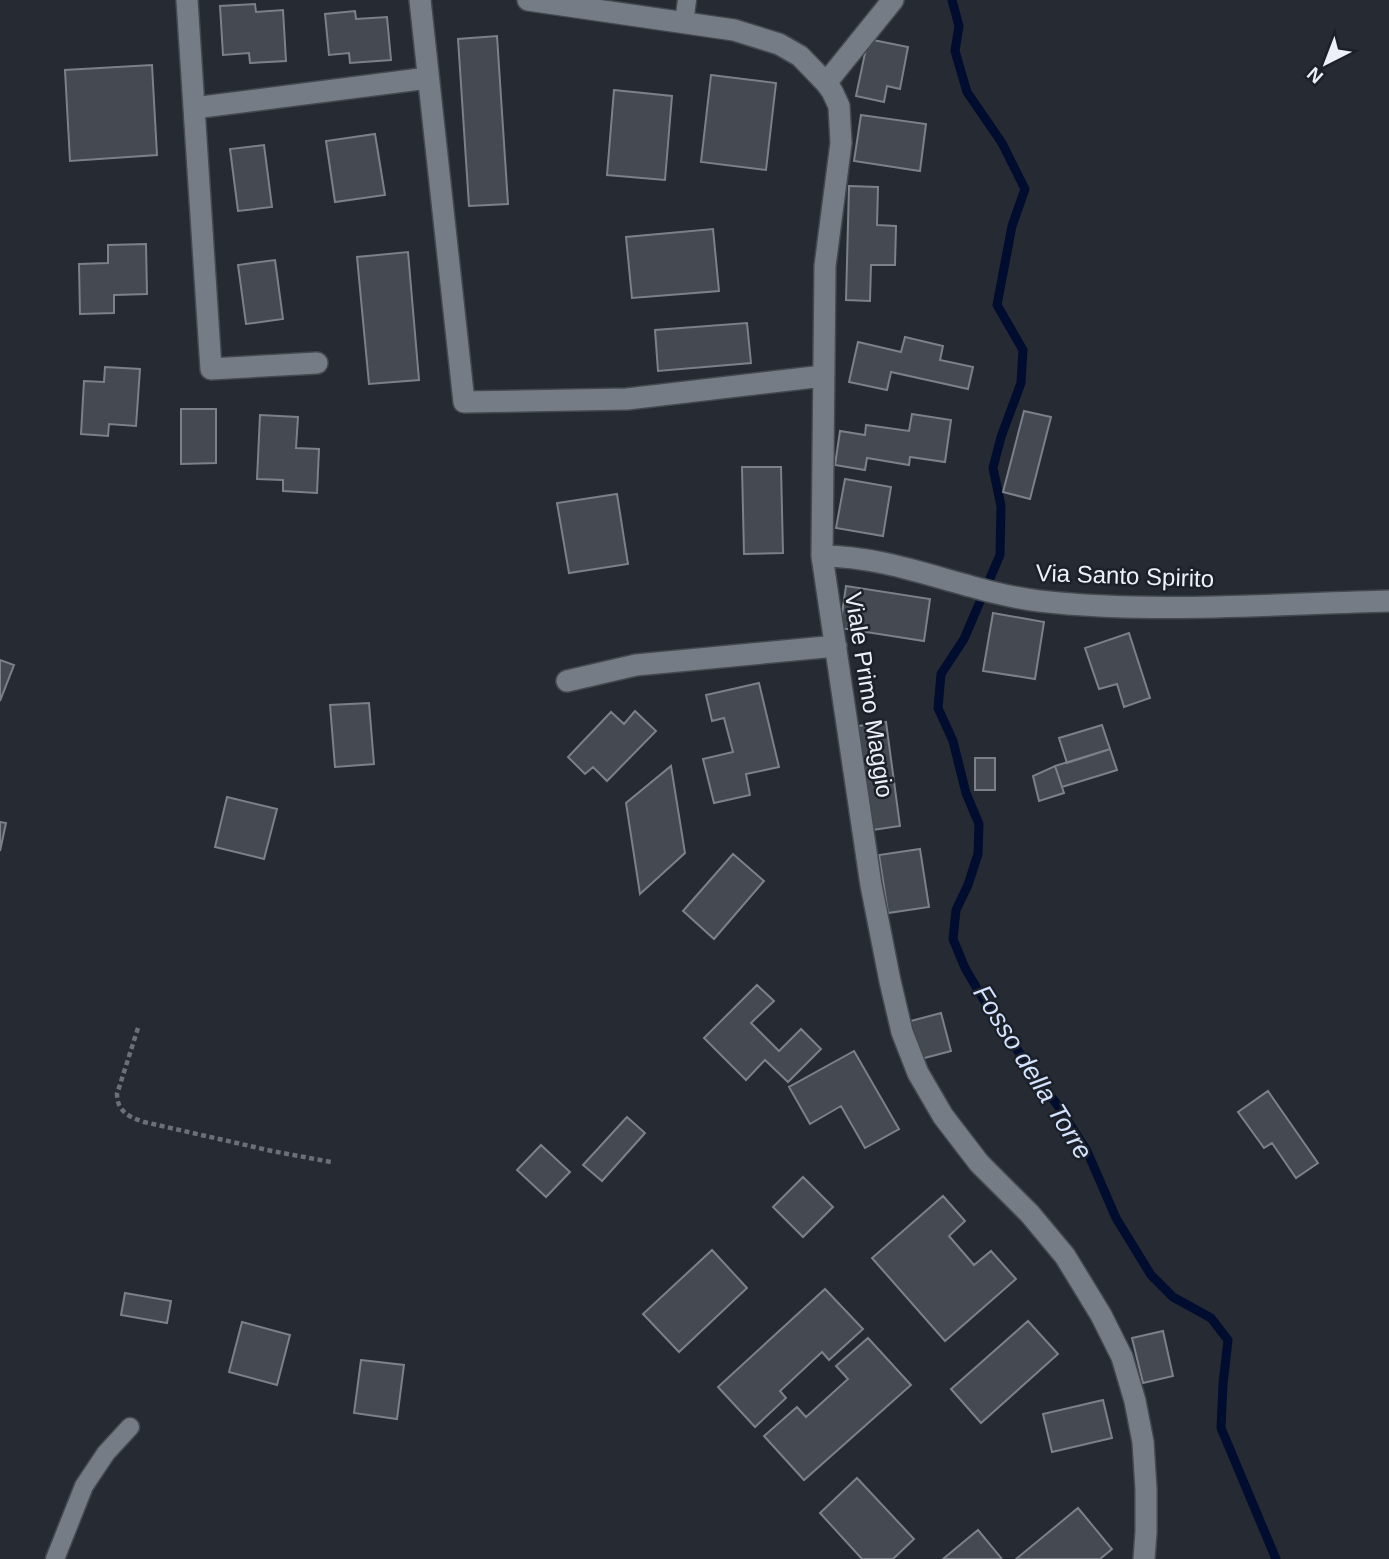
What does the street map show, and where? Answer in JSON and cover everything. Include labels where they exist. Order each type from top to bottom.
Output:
[{"type":"street","points":[[187,0],[211,369],[317,362]]},
{"type":"street","points":[[420,0],[464,402],[627,399],[823,376]]},
{"type":"street","name":"Viale Primo Maggio","points":[[528,0],[734,30],[779,44],[800,56],[826,83],[839,106],[841,127],[825,266],[822,556],[883,949],[902,1032],[918,1073],[943,1116],[979,1163],[1030,1214],[1065,1256],[1101,1315],[1122,1357],[1143,1442],[1146,1489],[1144,1559]]},
{"type":"street","points":[[826,83],[893,0]]},
{"type":"street","points":[[194,108],[428,78]]},
{"type":"street","name":"Via Santo Spirito","points":[[822,556],[879,562],[1037,601],[1137,607],[1389,601]]},
{"type":"street","points":[[567,681],[636,665],[836,646]]},
{"type":"lane","points":[[684,23],[687,0]]},
{"type":"lane","points":[[55,1559],[84,1486],[106,1453],[130,1427]]},
{"type":"path","points":[[138,1028],[117,1094],[122,1111],[128,1116],[156,1125],[331,1162]]},
{"type":"building","points":[[255,4],[256,12],[283,10],[286,61],[250,63],[249,53],[223,55],[220,6]]},
{"type":"building","points":[[355,11],[356,19],[387,17],[391,60],[350,63],[349,53],[329,55],[325,14]]},
{"type":"building","points":[[497,36],[508,204],[469,206],[458,39]]},
{"type":"building","points":[[868,39],[908,47],[900,89],[887,86],[884,102],[856,96]]},
{"type":"building","points":[[152,65],[157,155],[70,161],[65,70]]},
{"type":"building","points":[[711,75],[776,83],[766,170],[701,162]]},
{"type":"building","points":[[614,90],[672,96],[665,180],[607,175]]},
{"type":"building","points":[[861,115],[926,124],[920,171],[854,161]]},
{"type":"building","points":[[375,134],[385,195],[335,202],[326,141]]},
{"type":"building","points":[[264,145],[272,207],[238,211],[230,149]]},
{"type":"building","points":[[849,186],[878,187],[877,225],[896,226],[895,265],[871,265],[870,301],[846,300]]},
{"type":"building","points":[[713,229],[719,291],[632,298],[626,237]]},
{"type":"building","points":[[146,244],[147,294],[114,295],[114,313],[80,314],[79,264],[108,263],[108,245]]},
{"type":"building","points":[[408,252],[419,380],[369,384],[357,257]]},
{"type":"building","points":[[275,260],[283,319],[246,324],[238,265]]},
{"type":"building","points":[[747,323],[751,363],[658,371],[655,330]]},
{"type":"building","points":[[905,337],[943,346],[940,360],[973,367],[968,389],[891,372],[887,390],[849,382],[858,342],[901,352]]},
{"type":"building","points":[[105,367],[140,369],[136,426],[109,424],[108,436],[81,434],[84,381],[104,382]]},
{"type":"building","points":[[181,409],[216,409],[216,463],[181,464]]},
{"type":"building","points":[[1024,411],[1051,417],[1030,499],[1003,492]]},
{"type":"building","points":[[912,414],[951,420],[945,462],[910,457],[909,465],[867,458],[865,470],[835,465],[840,431],[865,435],[866,425],[909,431]]},
{"type":"building","points":[[260,415],[298,417],[296,448],[319,449],[317,493],[283,491],[283,480],[257,479]]},
{"type":"building","points":[[742,467],[781,467],[783,553],[744,554]]},
{"type":"building","points":[[845,479],[891,487],[883,536],[836,528]]},
{"type":"building","points":[[617,494],[628,564],[569,573],[557,503]]},
{"type":"building","points":[[846,586],[930,599],[924,641],[840,628]]},
{"type":"building","points":[[993,613],[1044,622],[1035,679],[983,671]]},
{"type":"building","points":[[1129,633],[1150,698],[1124,707],[1117,684],[1099,689],[1085,648]]},
{"type":"building","points":[[0,660],[14,665],[0,701]]},
{"type":"building","points":[[759,683],[779,767],[746,774],[750,795],[714,803],[703,759],[733,752],[724,718],[712,721],[706,695]]},
{"type":"building","points":[[369,703],[374,764],[335,767],[330,705]]},
{"type":"building","points":[[635,711],[656,731],[607,781],[593,767],[585,774],[568,757],[611,712],[624,724]]},
{"type":"building","points":[[886,722],[900,826],[872,830],[858,726]]},
{"type":"building","points":[[1102,725],[1110,749],[1067,763],[1059,738]]},
{"type":"building","points":[[1110,749],[1117,770],[1062,787],[1055,766]]},
{"type":"building","points":[[975,758],[995,758],[995,790],[975,790]]},
{"type":"building","points":[[671,766],[685,853],[640,894],[626,803]]},
{"type":"building","points":[[1055,766],[1064,793],[1039,801],[1033,776]]},
{"type":"building","points":[[227,797],[277,809],[264,859],[215,847]]},
{"type":"building","points":[[0,822],[6,823],[0,851]]},
{"type":"building","points":[[920,849],[929,907],[888,913],[879,855]]},
{"type":"building","points":[[733,854],[764,881],[714,939],[683,911]]},
{"type":"building","points":[[757,985],[774,1001],[751,1023],[779,1051],[801,1029],[821,1049],[788,1082],[765,1060],[746,1080],[704,1038]]},
{"type":"building","points":[[941,1013],[951,1051],[917,1060],[907,1022]]},
{"type":"building","points":[[854,1051],[899,1129],[865,1148],[841,1106],[810,1124],[789,1087]]},
{"type":"building","points":[[1268,1091],[1318,1163],[1296,1178],[1272,1143],[1264,1148],[1238,1112]]},
{"type":"building","points":[[627,1117],[645,1133],[602,1181],[583,1165]]},
{"type":"building","points":[[541,1145],[570,1172],[546,1197],[517,1170]]},
{"type":"building","points":[[803,1177],[833,1207],[803,1237],[773,1207]]},
{"type":"building","points":[[943,1196],[965,1221],[949,1236],[974,1265],[991,1251],[1016,1279],[945,1341],[872,1258]]},
{"type":"building","points":[[712,1250],[747,1288],[679,1352],[643,1314]]},
{"type":"building","points":[[825,1289],[863,1329],[829,1360],[822,1352],[780,1391],[786,1398],[755,1427],[718,1387]]},
{"type":"building","points":[[125,1293],[171,1301],[167,1323],[121,1315]]},
{"type":"building","points":[[1028,1321],[1058,1354],[981,1423],[951,1389]]},
{"type":"building","points":[[242,1322],[290,1335],[277,1385],[229,1372]]},
{"type":"building","points":[[1163,1331],[1173,1376],[1143,1383],[1132,1338]]},
{"type":"building","points":[[868,1338],[911,1385],[804,1480],[764,1436],[797,1407],[806,1417],[848,1379],[836,1366]]},
{"type":"building","points":[[361,1360],[404,1365],[397,1419],[354,1413]]},
{"type":"building","points":[[1103,1400],[1112,1438],[1052,1452],[1043,1414]]},
{"type":"building","points":[[857,1478],[914,1539],[893,1559],[862,1559],[820,1513]]},
{"type":"building","points":[[1078,1508],[1112,1549],[1100,1559],[1016,1559]]},
{"type":"building","points":[[978,1530],[1002,1559],[943,1559]]},
{"type":"waterway","name":"Fosso della Torre","points":[[952,0],[959,26],[955,51],[967,92],[1002,143],[1025,189],[1012,226],[997,305],[1023,350],[1021,383],[1001,437],[993,468],[1001,506],[1000,555],[964,639],[941,674],[938,708],[953,741],[966,793],[979,824],[978,854],[956,910],[953,939],[965,968],[995,1019],[1087,1151],[1116,1218],[1151,1275],[1173,1297],[1211,1318],[1228,1340],[1221,1428],[1276,1559]]}]
